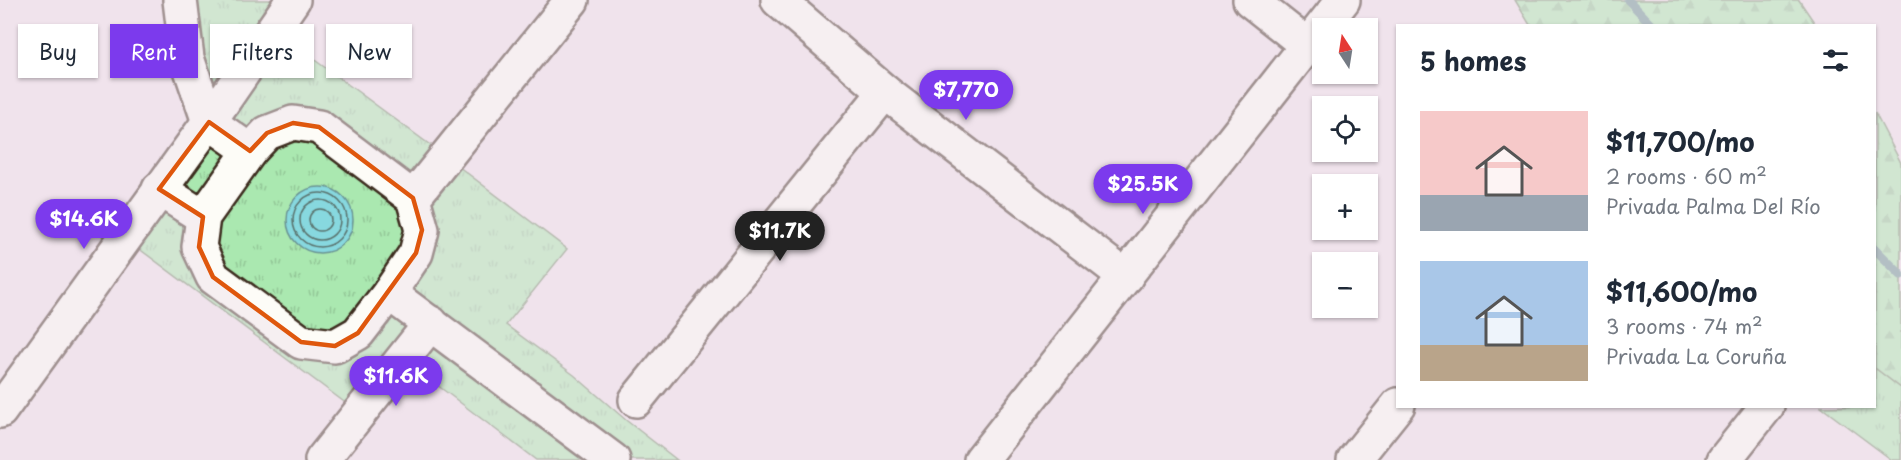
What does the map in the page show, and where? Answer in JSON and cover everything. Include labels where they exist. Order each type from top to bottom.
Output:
[{"type":"street","points":[[180,0],[187,58],[209,122],[250,151]]},
{"type":"street","points":[[1,409],[209,122],[293,0]]},
{"type":"street","points":[[413,198],[572,0]]},
{"type":"street","points":[[778,0],[885,92],[1126,277]]},
{"type":"street","points":[[1250,0],[1308,46]]},
{"type":"street","points":[[981,460],[1343,0]]},
{"type":"street","points":[[636,400],[885,92]]},
{"type":"street","points":[[293,123],[319,127],[413,198],[422,230],[416,253],[358,333],[335,346],[301,342],[213,277],[199,247],[202,217],[250,151],[267,133],[293,123]]},
{"type":"street","points":[[159,189],[202,217]]},
{"type":"street","points":[[389,293],[613,460]]},
{"type":"street","points":[[322,460],[431,323]]},
{"type":"street","points":[[1366,456],[1396,408]]},
{"type":"street","points":[[1724,460],[1765,408]]},
{"type":"highlighted area","points":[[209,122],[250,151],[267,133],[293,123],[319,127],[413,198],[422,230],[416,253],[358,333],[335,346],[301,342],[213,277],[199,247],[203,217],[159,189]]},
{"type":"green space","points":[[183,0],[290,0],[274,24],[210,24],[210,78],[237,78],[210,117],[198,65],[198,24],[189,24]]},
{"type":"green space","points":[[1515,0],[1799,0],[1815,24],[1529,24]]},
{"type":"green space","points":[[314,59],[326,68],[326,78],[339,78],[445,156],[413,196],[293,123],[412,198],[446,157],[567,249],[506,325],[574,375],[677,460],[536,460],[429,379],[401,362],[359,413],[126,239],[160,191],[202,217],[199,246],[250,151],[210,122],[241,78],[314,78]]},
{"type":"green space","points":[[1876,115],[1901,163],[1901,388],[1876,369]]},
{"type":"green space","points":[[209,123],[248,151],[202,216],[161,189]]},
{"type":"green space","points":[[1876,369],[1901,388],[1901,460],[1892,460],[1822,408],[1876,408]]},
{"type":"water","points":[[313,187],[327,187],[339,192],[348,201],[353,220],[351,233],[344,244],[327,253],[313,253],[301,248],[292,239],[287,227],[287,213],[292,201],[301,192]]},
{"type":"waterway","points":[[1628,0],[1651,24]]},
{"type":"waterway","points":[[1876,250],[1901,275]]}]
